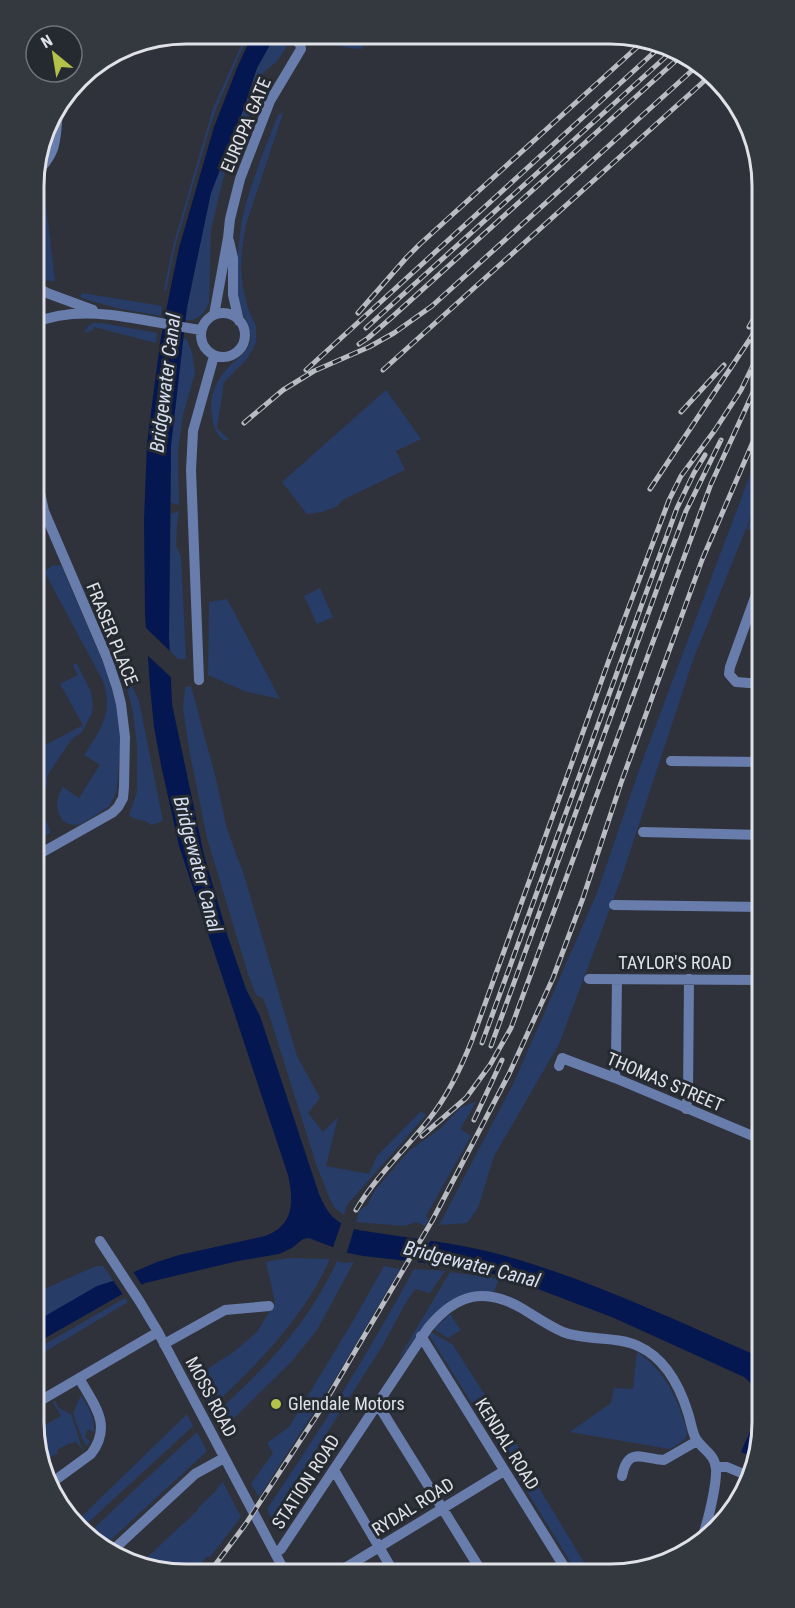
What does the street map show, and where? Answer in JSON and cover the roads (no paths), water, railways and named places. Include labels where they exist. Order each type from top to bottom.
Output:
[{"type":"street","name":"EUROPA GATE","points":[[214,315],[234,198],[250,150],[277,88],[301,49],[300,44]]},
{"type":"street","points":[[46,160],[56,135],[55,128]]},
{"type":"street","name":"EUROPA GATE","points":[[228,238],[233,258],[234,295],[239,321]]},
{"type":"street","points":[[44,291],[101,314]]},
{"type":"street","points":[[44,320],[60,314],[101,314],[201,330]]},
{"type":"street","points":[[214,315],[234,316],[239,321],[244,334],[244,342],[240,348],[229,356],[214,356],[202,343],[201,330],[214,315]]},
{"type":"street","points":[[199,680],[191,470],[193,431],[214,356]]},
{"type":"street","name":"FRASER PLACE","points":[[44,511],[112,673],[121,704],[126,737],[123,798],[118,807],[100,821],[44,852]]},
{"type":"street","points":[[752,607],[729,674],[736,682],[752,683]]},
{"type":"street","points":[[671,761],[752,762]]},
{"type":"street","points":[[644,832],[751,835]]},
{"type":"street","points":[[614,905],[751,907]]},
{"type":"street","name":"TAYLOR'S ROAD","points":[[589,979],[751,980]]},
{"type":"street","points":[[615,1078],[617,979]]},
{"type":"street","points":[[686,1109],[690,979]]},
{"type":"street","name":"THOMAS STREET","points":[[559,1066],[562,1058],[751,1136]]},
{"type":"street","name":"MOSS ROAD","points":[[100,1241],[158,1332],[278,1564]]},
{"type":"street","name":"STATION ROAD","points":[[274,1553],[281,1549],[421,1336],[434,1320],[456,1302],[465,1298],[482,1295],[496,1297],[563,1332],[638,1346],[668,1370],[683,1399],[697,1441],[712,1457],[716,1467]]},
{"type":"street","points":[[164,1344],[225,1310],[262,1310]]},
{"type":"street","points":[[44,1399],[158,1332]]},
{"type":"street","name":"KENDAL ROAD","points":[[421,1336],[562,1564]]},
{"type":"street","points":[[55,1480],[91,1454],[101,1435],[99,1414],[79,1378]]},
{"type":"street","points":[[377,1403],[477,1564]]},
{"type":"street","points":[[622,1476],[626,1463],[631,1457],[664,1460],[697,1441]]},
{"type":"street","points":[[116,1547],[195,1474],[224,1458]]},
{"type":"street","points":[[705,1527],[716,1467],[727,1467],[742,1473]]},
{"type":"street","points":[[334,1470],[389,1564]]},
{"type":"street","name":"RYDAL ROAD","points":[[351,1564],[504,1471]]},
{"type":"water","name":"Bridgewater Canal","points":[[248,44],[270,44],[257,68],[211,193],[187,307],[171,446],[169,637],[172,704],[204,855],[228,937],[246,989],[260,1016],[319,1194],[333,1217],[358,1230],[466,1247],[536,1265],[634,1302],[751,1353],[751,1385],[744,1377],[614,1318],[504,1276],[435,1264],[363,1256],[348,1253],[309,1238],[303,1239],[292,1248],[279,1254],[238,1261],[145,1283],[44,1339],[44,1317],[97,1286],[179,1255],[265,1236],[282,1226],[290,1212],[291,1194],[288,1175],[179,846],[154,727],[145,614],[144,520],[147,443],[160,343],[179,248],[214,127]]},
{"type":"water","points":[[751,1428],[748,1455],[741,1452]]},
{"type":"railway","points":[[358,313],[420,244],[638,46]]},
{"type":"railway","points":[[306,370],[655,51]]},
{"type":"railway","points":[[366,328],[667,56]]},
{"type":"railway","points":[[359,344],[391,318],[677,60]]},
{"type":"railway","points":[[244,423],[283,390],[314,371],[369,347],[394,333],[432,306],[692,70]]},
{"type":"railway","points":[[383,370],[705,81]]},
{"type":"railway","points":[[749,327],[752,322]]},
{"type":"railway","points":[[650,489],[752,336]]},
{"type":"railway","points":[[681,412],[724,365]]},
{"type":"railway","points":[[356,1210],[437,1109],[459,1071],[669,500],[681,476],[741,390],[752,368]]},
{"type":"railway","points":[[422,1136],[466,1098],[490,1065],[511,1028],[711,484],[752,395]]},
{"type":"railway","points":[[491,1046],[686,511],[721,440]]},
{"type":"railway","points":[[216,1564],[245,1525],[321,1409],[432,1221],[509,1074],[553,978],[702,560],[752,445]]},
{"type":"railway","points":[[482,1043],[677,508],[705,455]]},
{"type":"railway","points":[[474,1120],[502,1060]]},
{"type":"place","name":"Glendale Motors","points":[[276,1404]]}]
